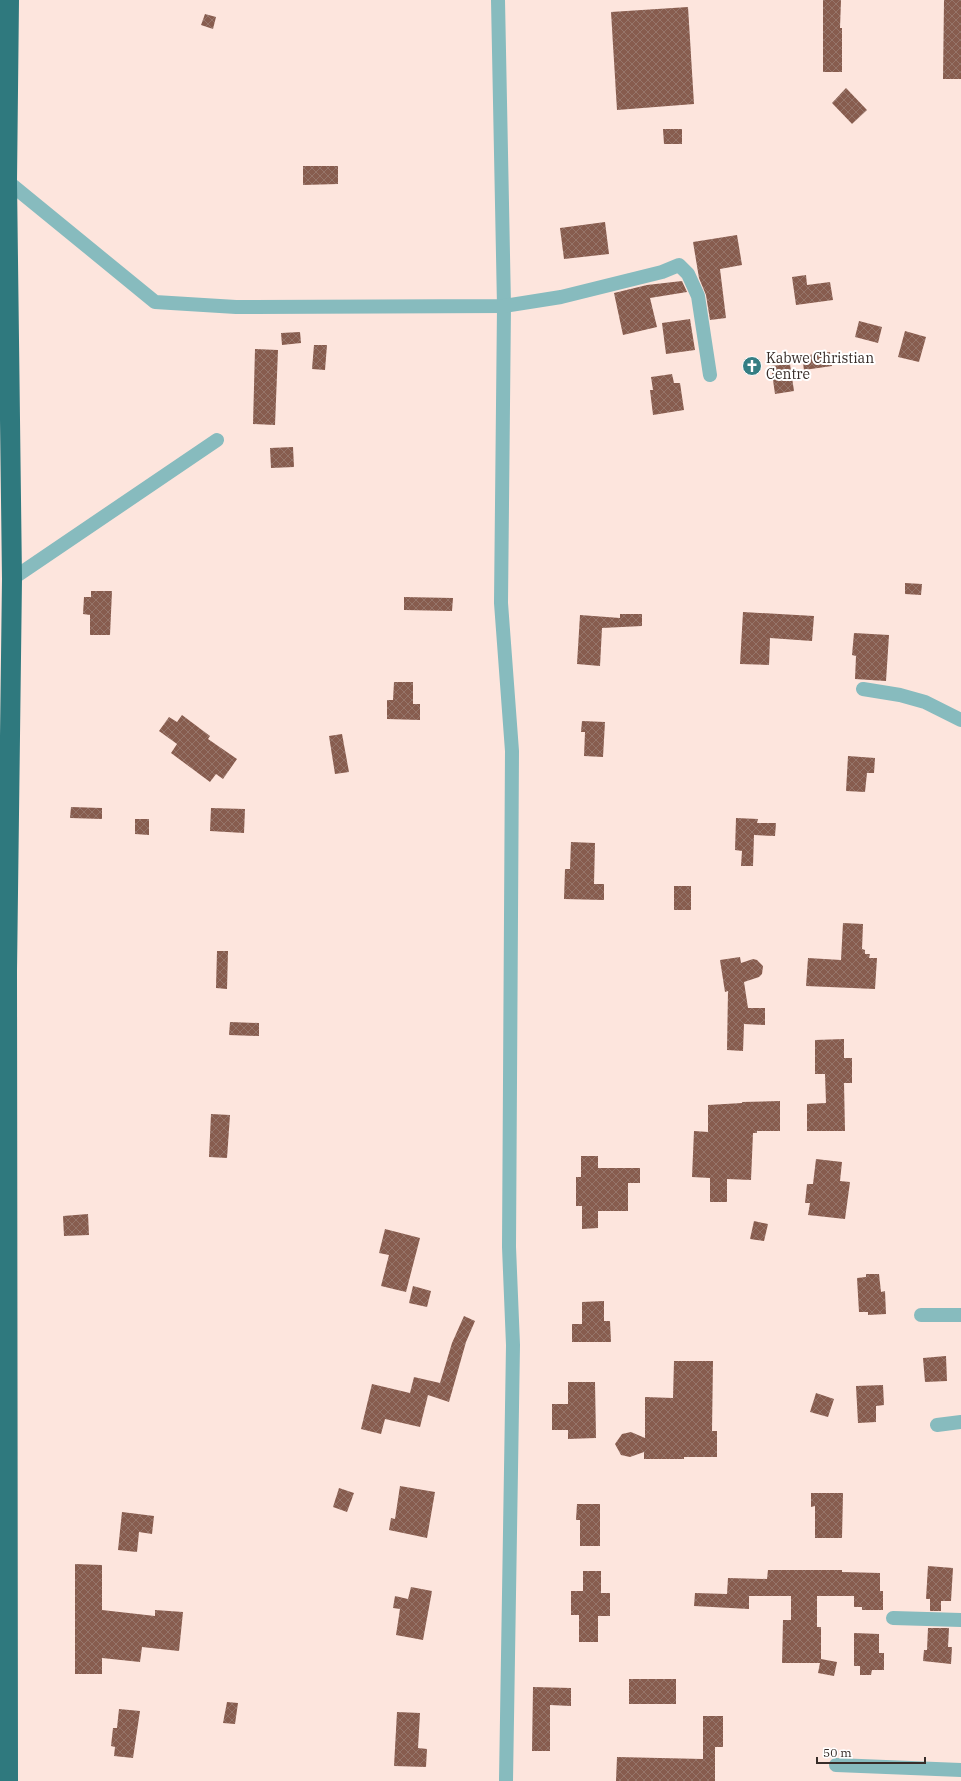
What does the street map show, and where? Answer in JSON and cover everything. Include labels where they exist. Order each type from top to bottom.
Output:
[{"type":"highway","points":[[8,1781],[7,971],[12,580],[7,181],[9,0]]},
{"type":"street","points":[[498,0],[504,306],[501,603],[512,752],[509,1247],[513,1345],[506,1781]]},
{"type":"street","points":[[7,181],[155,302],[243,307],[504,306],[560,297],[662,272],[679,266],[688,274],[698,296],[710,375]]},
{"type":"street","points":[[12,580],[217,440]]},
{"type":"street","points":[[863,689],[900,695],[925,702],[961,720]]},
{"type":"street","points":[[921,1315],[961,1315]]},
{"type":"street","points":[[937,1425],[961,1422]]},
{"type":"street","points":[[893,1618],[961,1620]]},
{"type":"street","points":[[836,1765],[961,1770]]},
{"type":"building","points":[[823,0],[841,0],[840,28],[842,28],[842,72],[823,72]]},
{"type":"building","points":[[944,0],[961,0],[961,79],[943,79]]},
{"type":"building","points":[[688,7],[694,104],[617,110],[611,12]]},
{"type":"building","points":[[205,14],[216,17],[213,29],[201,25]]},
{"type":"building","points":[[846,88],[867,110],[852,124],[832,103]]},
{"type":"building","points":[[663,129],[682,129],[682,144],[664,144]]},
{"type":"building","points":[[303,166],[338,166],[338,184],[303,185]]},
{"type":"building","points":[[605,222],[609,254],[564,259],[560,228]]},
{"type":"building","points":[[737,235],[742,265],[720,269],[726,318],[710,320],[706,295],[699,278],[693,242]]},
{"type":"building","points":[[806,275],[807,285],[830,282],[833,300],[796,305],[792,277]]},
{"type":"building","points":[[682,281],[687,292],[650,298],[657,327],[623,335],[614,293],[647,285]]},
{"type":"building","points":[[690,319],[695,350],[666,354],[662,323]]},
{"type":"building","points":[[859,321],[882,327],[878,343],[855,337]]},
{"type":"building","points":[[905,331],[926,337],[919,362],[898,357]]},
{"type":"building","points":[[300,332],[301,343],[282,345],[281,333]]},
{"type":"building","points":[[314,345],[327,345],[325,370],[312,369]]},
{"type":"building","points":[[255,349],[278,350],[275,425],[253,424]]},
{"type":"building","points":[[830,352],[832,366],[804,370],[802,356]]},
{"type":"building","points":[[790,364],[794,391],[775,394],[771,366]]},
{"type":"building","points":[[672,374],[674,383],[680,383],[684,410],[653,415],[650,390],[653,390],[651,377]]},
{"type":"building","points":[[293,447],[294,467],[271,468],[270,448]]},
{"type":"building","points":[[905,583],[922,584],[921,595],[905,594]]},
{"type":"building","points":[[91,591],[112,591],[110,635],[90,635],[90,615],[83,614],[84,597],[91,597]]},
{"type":"building","points":[[404,597],[453,598],[452,611],[404,610]]},
{"type":"building","points":[[743,612],[814,616],[812,641],[770,638],[769,665],[740,664]]},
{"type":"building","points":[[620,614],[642,614],[642,626],[602,628],[600,666],[577,664],[580,615],[620,618]]},
{"type":"building","points":[[854,633],[889,635],[886,681],[855,679],[856,656],[852,655]]},
{"type":"building","points":[[394,682],[413,682],[413,704],[420,704],[420,720],[387,719],[387,700],[393,700]]},
{"type":"building","points":[[182,715],[210,736],[208,739],[237,759],[223,779],[216,774],[210,782],[171,753],[177,744],[159,731],[169,717],[177,722]]},
{"type":"building","points":[[582,721],[605,722],[603,757],[584,756],[585,732],[581,732]]},
{"type":"building","points":[[342,734],[349,772],[335,774],[329,736]]},
{"type":"building","points":[[848,756],[875,758],[874,773],[867,773],[865,792],[846,791]]},
{"type":"building","points":[[71,807],[102,808],[102,819],[70,818]]},
{"type":"building","points":[[211,808],[245,809],[244,833],[210,831]]},
{"type":"building","points":[[736,818],[758,819],[757,823],[776,823],[775,836],[754,835],[753,866],[741,866],[742,851],[735,850]]},
{"type":"building","points":[[135,819],[149,819],[149,835],[135,834]]},
{"type":"building","points":[[571,842],[595,843],[594,884],[604,884],[604,900],[564,899],[565,869],[570,869]]},
{"type":"building","points":[[674,886],[691,886],[691,910],[674,910]]},
{"type":"building","points":[[843,923],[863,924],[862,949],[865,950],[865,954],[870,954],[869,958],[877,958],[875,989],[806,986],[808,958],[841,960]]},
{"type":"building","points":[[217,951],[228,951],[227,989],[216,988]]},
{"type":"building","points":[[740,957],[741,963],[753,959],[757,960],[763,966],[762,974],[759,977],[744,982],[748,1008],[765,1008],[765,1025],[744,1024],[743,1051],[727,1050],[728,991],[725,992],[720,960]]},
{"type":"building","points":[[230,1022],[259,1023],[259,1036],[229,1035]]},
{"type":"building","points":[[844,1039],[844,1058],[852,1058],[852,1083],[844,1083],[845,1131],[807,1131],[807,1104],[826,1103],[825,1074],[815,1074],[815,1040]]},
{"type":"building","points":[[780,1101],[780,1131],[757,1131],[757,1133],[753,1133],[751,1180],[727,1179],[727,1202],[710,1202],[710,1178],[692,1177],[694,1131],[708,1132],[708,1105]]},
{"type":"building","points":[[211,1114],[230,1115],[227,1158],[209,1157]]},
{"type":"building","points":[[581,1156],[598,1156],[598,1168],[640,1168],[640,1183],[628,1183],[628,1211],[598,1211],[598,1228],[582,1229],[582,1206],[576,1206],[576,1177],[581,1177]]},
{"type":"building","points":[[816,1159],[842,1162],[840,1181],[850,1182],[845,1219],[808,1215],[810,1203],[805,1203],[807,1184],[813,1184]]},
{"type":"building","points":[[88,1214],[89,1235],[64,1236],[63,1216]]},
{"type":"building","points":[[754,1221],[768,1224],[764,1241],[750,1239]]},
{"type":"building","points":[[385,1229],[420,1238],[406,1292],[381,1286],[389,1255],[379,1253]]},
{"type":"building","points":[[866,1274],[879,1274],[881,1292],[885,1291],[886,1314],[868,1315],[868,1312],[859,1312],[857,1278],[866,1277]]},
{"type":"building","points":[[413,1286],[431,1291],[427,1307],[409,1303]]},
{"type":"building","points":[[604,1301],[604,1321],[610,1321],[611,1342],[572,1342],[572,1324],[582,1324],[582,1302]]},
{"type":"building","points":[[464,1316],[475,1321],[466,1342],[449,1402],[428,1395],[420,1427],[385,1419],[381,1434],[361,1429],[372,1384],[410,1393],[414,1377],[440,1383],[452,1343]]},
{"type":"building","points":[[946,1356],[947,1381],[925,1382],[923,1358]]},
{"type":"building","points":[[674,1361],[713,1361],[712,1431],[717,1431],[717,1457],[644,1459],[644,1452],[630,1457],[621,1455],[615,1444],[622,1434],[631,1432],[645,1438],[645,1397],[673,1398]]},
{"type":"building","points":[[568,1382],[595,1382],[596,1438],[568,1439],[568,1430],[552,1430],[552,1404],[568,1404]]},
{"type":"building","points":[[883,1385],[884,1405],[876,1406],[876,1422],[858,1423],[856,1386]]},
{"type":"building","points":[[816,1393],[834,1399],[828,1417],[810,1412]]},
{"type":"building","points":[[400,1486],[435,1492],[427,1538],[389,1530],[391,1518],[395,1519]]},
{"type":"building","points":[[339,1488],[354,1493],[347,1512],[333,1507]]},
{"type":"building","points":[[811,1493],[843,1493],[842,1538],[815,1538],[815,1506],[811,1507]]},
{"type":"building","points":[[577,1504],[600,1504],[600,1546],[580,1546],[580,1520],[576,1520]]},
{"type":"building","points":[[122,1512],[154,1516],[152,1534],[139,1532],[137,1552],[118,1550]]},
{"type":"building","points":[[75,1564],[102,1565],[102,1610],[155,1616],[155,1610],[183,1612],[179,1651],[142,1647],[140,1662],[102,1658],[102,1674],[75,1674]]},
{"type":"building","points":[[928,1566],[953,1568],[951,1601],[941,1601],[941,1611],[930,1611],[930,1599],[926,1599]]},
{"type":"building","points":[[768,1570],[842,1570],[842,1572],[880,1573],[880,1591],[883,1591],[883,1610],[862,1610],[862,1607],[854,1607],[854,1596],[817,1596],[817,1627],[821,1627],[821,1659],[837,1662],[834,1676],[818,1673],[820,1663],[782,1663],[783,1620],[791,1620],[791,1596],[749,1596],[749,1609],[694,1606],[695,1593],[727,1594],[728,1578],[767,1579]]},
{"type":"building","points":[[583,1571],[601,1571],[601,1593],[610,1593],[610,1616],[598,1616],[598,1642],[579,1642],[579,1615],[571,1615],[571,1591],[583,1591]]},
{"type":"building","points":[[411,1587],[432,1591],[423,1640],[396,1635],[400,1609],[393,1608],[395,1596],[408,1599]]},
{"type":"building","points":[[928,1628],[949,1628],[948,1647],[952,1647],[951,1664],[923,1661],[924,1650],[927,1650]]},
{"type":"building","points":[[854,1633],[879,1634],[879,1653],[884,1653],[884,1670],[872,1670],[871,1675],[860,1675],[860,1666],[854,1666]]},
{"type":"building","points":[[629,1679],[676,1679],[676,1704],[629,1704]]},
{"type":"building","points":[[533,1687],[571,1688],[571,1706],[550,1705],[550,1751],[532,1751]]},
{"type":"building","points":[[227,1702],[238,1703],[235,1724],[223,1723]]},
{"type":"building","points":[[119,1709],[140,1711],[133,1758],[114,1756],[115,1747],[111,1746],[113,1728],[117,1728]]},
{"type":"building","points":[[397,1712],[420,1713],[418,1748],[427,1749],[426,1767],[394,1766]]},
{"type":"building","points":[[703,1716],[723,1716],[723,1747],[715,1747],[715,1781],[616,1781],[617,1757],[703,1759]]},
{"type":"place","name":"Kabwe Christian Centre","points":[[752,366]]}]
